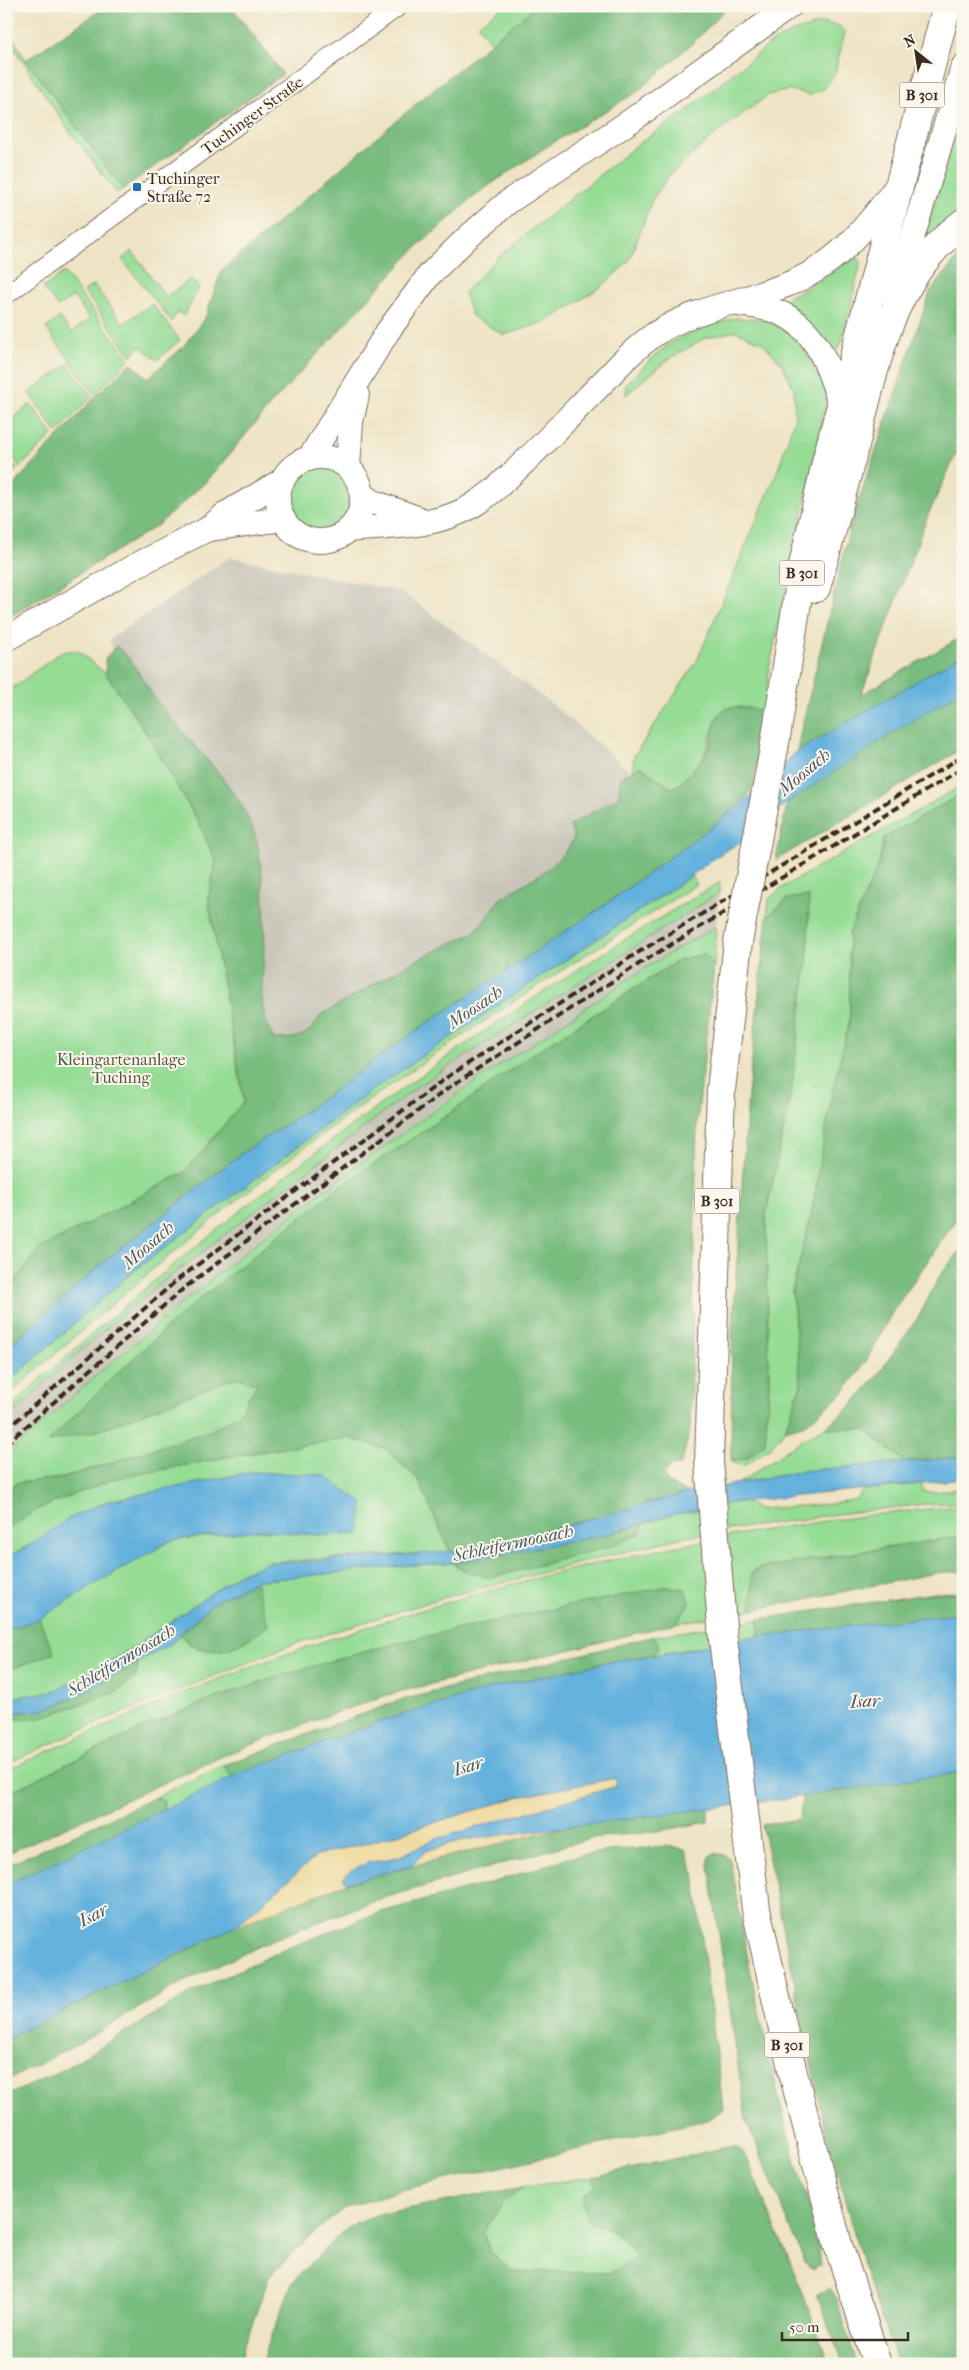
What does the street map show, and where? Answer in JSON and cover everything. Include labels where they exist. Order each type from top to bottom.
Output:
[{"type":"main road","points":[[309,459],[362,376],[388,331],[430,274],[508,202],[632,120],[790,6]]},
{"type":"main road","name":"B 301","points":[[877,2364],[848,2282],[838,2245],[774,1993],[756,1909],[746,1843],[723,1639],[709,1461],[721,1090],[738,942],[774,743],[802,570],[840,404],[947,6]]},
{"type":"main road","name":"B 301","points":[[774,743],[885,332],[963,68]]},
{"type":"main road","name":"B 301","points":[[348,530],[410,525],[448,517],[470,508],[496,489],[626,358],[654,335],[676,321],[786,285],[815,271],[837,256],[867,227],[898,184]]},
{"type":"main road","name":"B 301","points":[[885,332],[917,268],[930,252],[963,224]]},
{"type":"main road","name":"B 301","points":[[729,303],[775,310],[794,322],[816,342],[828,366],[840,404]]},
{"type":"main road","points":[[348,468],[351,422],[362,376]]},
{"type":"main road","points":[[6,639],[135,566],[208,529],[227,513],[283,480],[294,467],[309,459],[330,459],[348,468],[355,476],[362,494],[359,514],[348,530],[329,540],[308,539],[294,532],[283,519],[278,500],[283,480]]},
{"type":"main road","points":[[362,494],[373,502],[427,521]]},
{"type":"main road","points":[[208,529],[283,519]]},
{"type":"street","name":"Tuchinger Straße","points":[[6,295],[399,6]]},
{"type":"shaded area","points":[[230,557],[402,592],[548,701],[663,799],[618,846],[270,1068],[117,674],[110,639]]},
{"type":"shaded area","points":[[719,893],[716,927],[654,964],[445,1101],[348,1172],[150,1327],[6,1456],[6,1420],[80,1351],[147,1294],[418,1086]]},
{"type":"green space","points":[[107,6],[231,6],[283,74],[123,189],[26,60]]},
{"type":"green space","points":[[503,6],[536,6],[491,43],[478,25]]},
{"type":"green space","points":[[536,6],[728,6],[697,39],[637,92],[546,147],[478,193],[414,250],[272,403],[208,480],[158,525],[6,619],[6,493],[99,393],[131,363],[148,378],[183,347],[206,316],[221,271],[423,98]]},
{"type":"green space","points":[[822,23],[839,26],[845,32],[835,72],[824,89],[810,95],[790,90],[768,95],[717,133],[670,174],[652,200],[629,261],[602,286],[548,321],[504,335],[472,316],[464,293],[494,261],[637,145],[685,112],[771,43],[793,32]]},
{"type":"green space","points":[[6,27],[26,60],[123,189],[117,193],[70,132],[6,36]]},
{"type":"green space","points":[[963,107],[963,207],[924,239]]},
{"type":"green space","points":[[132,251],[166,297],[191,279],[199,288],[184,316],[178,312],[171,321],[122,259]]},
{"type":"green space","points":[[963,251],[963,439],[928,515],[861,695],[963,636],[963,748],[776,860],[801,731],[851,523],[930,292]]},
{"type":"green space","points":[[857,257],[861,262],[841,344],[838,349],[831,350],[785,301],[789,296],[804,290]]},
{"type":"green space","points":[[64,272],[129,360],[95,394],[46,328],[60,317],[71,333],[90,319],[73,296],[58,307],[43,288]]},
{"type":"green space","points":[[94,285],[123,324],[152,304],[180,340],[157,360],[140,346],[131,356],[84,291]]},
{"type":"green space","points":[[736,318],[767,320],[801,340],[826,390],[826,405],[769,669],[764,719],[759,710],[716,719],[704,757],[679,786],[671,788],[640,766],[632,771],[634,756],[697,661],[778,470],[795,417],[794,389],[781,363],[763,343],[736,331],[705,338],[669,359],[626,395],[626,385],[652,358],[675,341],[687,334]]},
{"type":"green space","points":[[68,364],[92,396],[57,433],[29,393]]},
{"type":"green space","points":[[31,404],[53,435],[20,467],[6,448],[6,423]]},
{"type":"green space","points":[[6,455],[17,469],[6,479]]},
{"type":"green space","points":[[312,466],[324,466],[341,475],[348,486],[350,498],[348,510],[341,521],[324,530],[312,530],[300,525],[291,516],[286,504],[286,492],[291,480],[300,471]]},
{"type":"green space","points":[[116,646],[133,665],[170,718],[217,771],[244,810],[253,830],[259,852],[264,899],[263,1006],[268,1028],[274,1039],[302,1035],[312,1028],[321,1015],[412,962],[473,933],[500,899],[548,869],[567,850],[574,838],[570,825],[618,798],[621,778],[640,766],[670,788],[679,784],[704,757],[717,717],[722,711],[741,707],[759,710],[764,719],[753,787],[746,797],[713,826],[598,910],[414,1032],[310,1108],[237,1157],[105,1261],[6,1348],[6,1294],[38,1250],[185,1172],[244,1101],[208,898],[216,862],[200,825],[181,792],[141,725],[106,674],[105,659]]},
{"type":"green space","name":"Kleingartenanlage Tuching","points":[[77,650],[106,674],[141,725],[200,825],[216,862],[208,898],[244,1101],[185,1172],[38,1250],[6,1294],[6,693],[61,652]]},
{"type":"green space","points":[[963,785],[963,793],[884,838],[879,863],[849,933],[850,1018],[832,1094],[810,1221],[792,1291],[801,1385],[785,1430],[770,1448],[743,1466],[731,1462],[747,1458],[765,1443],[769,1384],[766,1215],[792,1085],[808,952],[808,896],[787,899],[767,917],[769,899],[783,887]]},
{"type":"green space","points":[[963,793],[963,1210],[893,1311],[865,1363],[842,1394],[806,1424],[785,1430],[801,1385],[792,1291],[810,1221],[832,1094],[850,1018],[849,933],[879,863],[884,838]]},
{"type":"green space","points":[[691,876],[697,884],[436,1054],[284,1163],[178,1248],[6,1397],[6,1384],[130,1274],[375,1088]]},
{"type":"green space","points":[[720,882],[719,893],[418,1086],[147,1294],[80,1351],[6,1420],[6,1411],[89,1337],[260,1195],[439,1063],[531,1000]]},
{"type":"green space","points":[[809,896],[808,952],[792,1085],[766,1215],[769,1384],[765,1444],[747,1458],[731,1462],[732,1337],[748,1095],[767,917],[787,899]]},
{"type":"green space","points":[[716,927],[714,966],[704,954],[679,960],[527,1058],[449,1114],[334,1191],[185,1311],[110,1380],[97,1431],[236,1377],[257,1384],[239,1414],[212,1430],[63,1478],[16,1483],[6,1491],[6,1456],[133,1343],[198,1289],[331,1185],[468,1086],[648,966]]},
{"type":"green space","points":[[704,954],[714,966],[697,1124],[690,1429],[681,1465],[672,1466],[663,1475],[669,1483],[687,1493],[475,1550],[450,1552],[418,1479],[384,1448],[349,1438],[232,1456],[113,1479],[38,1509],[6,1531],[6,1492],[16,1483],[63,1478],[212,1430],[239,1414],[257,1384],[236,1377],[97,1431],[48,1442],[110,1380],[185,1311],[334,1191],[449,1114],[527,1058],[679,960]]},
{"type":"green space","points":[[963,1247],[963,1457],[905,1462],[864,1429],[824,1428],[848,1409],[877,1376],[919,1316],[939,1277]]},
{"type":"green space","points":[[824,1428],[864,1429],[905,1462],[803,1471],[739,1483],[802,1440]]},
{"type":"green space","points":[[349,1438],[384,1448],[418,1479],[450,1552],[270,1562],[237,1575],[135,1647],[78,1680],[54,1691],[6,1699],[6,1670],[54,1653],[39,1619],[172,1540],[259,1530],[319,1535],[357,1534],[252,1472],[108,1501],[6,1558],[6,1531],[38,1509],[113,1479],[232,1456]]},
{"type":"green space","points":[[921,1484],[925,1492],[948,1491],[963,1487],[963,1503],[926,1504],[838,1514],[687,1536],[442,1598],[291,1645],[95,1724],[6,1764],[6,1720],[40,1718],[136,1678],[138,1662],[170,1644],[180,1635],[190,1644],[240,1645],[267,1626],[255,1581],[413,1565],[452,1563],[466,1571],[490,1578],[607,1547],[640,1534],[644,1524],[666,1516],[731,1503],[745,1502],[759,1509],[831,1504],[856,1499],[863,1490]]},
{"type":"green space","points":[[963,1506],[963,1536],[820,1558],[753,1599],[752,1610],[677,1623],[689,1602],[685,1590],[665,1587],[396,1644],[290,1673],[208,1701],[120,1739],[6,1794],[6,1770],[111,1724],[218,1679],[289,1653],[454,1600],[537,1578],[706,1540],[877,1514]]},
{"type":"green space","points":[[644,1524],[640,1534],[607,1547],[490,1578],[466,1571],[452,1563],[600,1536]]},
{"type":"green space","points":[[963,1536],[963,1571],[935,1573],[752,1610],[752,1573],[759,1568]]},
{"type":"green space","points":[[255,1581],[268,1626],[235,1646],[224,1650],[203,1649],[191,1644],[180,1635],[214,1602]]},
{"type":"green space","points":[[665,1587],[685,1589],[689,1602],[677,1623],[387,1695],[225,1755],[6,1854],[6,1794],[120,1739],[208,1701],[290,1673],[396,1644],[503,1619]]},
{"type":"green space","points":[[963,1592],[963,1613],[759,1637],[759,1619],[935,1593]]},
{"type":"green space","points":[[39,1619],[54,1653],[6,1671],[6,1630]]},
{"type":"green space","points":[[759,1619],[759,1637],[653,1655],[659,1648],[650,1637]]},
{"type":"green space","points":[[650,1637],[657,1640],[659,1648],[653,1655],[603,1663],[378,1722],[232,1777],[224,1765],[398,1701]]},
{"type":"green space","points":[[138,1662],[136,1678],[114,1693],[40,1718],[6,1720],[6,1714],[43,1710],[77,1696]]},
{"type":"green space","points":[[224,1765],[232,1777],[163,1811],[164,1802],[159,1798],[154,1798]]},
{"type":"green space","points":[[963,1772],[963,2364],[897,2364],[859,2252],[822,2116],[762,1825],[800,1819],[802,1795]]},
{"type":"green space","points":[[154,1798],[159,1798],[164,1802],[163,1811],[6,1885],[6,1866]]},
{"type":"green space","points":[[708,1808],[708,1822],[652,1832],[591,1838],[380,1899],[279,1937],[177,1985],[82,2042],[6,2081],[6,2039],[236,1926],[347,1883],[565,1827]]},
{"type":"green space","points":[[666,1846],[685,1849],[694,1872],[723,2109],[710,2119],[401,2190],[343,2209],[309,2237],[269,2277],[243,2349],[241,2364],[6,2364],[6,2096],[55,2074],[196,1990],[285,1949],[381,1912],[497,1881],[568,1858],[607,1851]]},
{"type":"green space","points":[[714,1853],[724,1855],[730,1859],[742,1929],[764,2033],[793,2153],[816,2232],[821,2265],[812,2270],[805,2263],[746,2120],[709,1865],[709,1857]]},
{"type":"green space","points":[[727,2147],[737,2147],[744,2153],[802,2291],[829,2364],[261,2364],[293,2281],[341,2233],[357,2222],[379,2214],[523,2187],[504,2202],[483,2233],[490,2252],[512,2271],[610,2273],[637,2258],[627,2244],[616,2234],[587,2220],[582,2197],[596,2186],[593,2177]]},
{"type":"green space","points":[[593,2177],[596,2186],[587,2220],[616,2234],[627,2244],[637,2258],[610,2273],[512,2271],[490,2252],[483,2233],[504,2202],[523,2187]]},
{"type":"green space","points":[[830,2288],[835,2295],[857,2364],[843,2364],[817,2294]]},
{"type":"sand","points":[[615,1778],[618,1786],[433,1840],[398,1857],[366,1863],[343,1878],[347,1883],[236,1926],[317,1855],[371,1842],[518,1797]]},
{"type":"sand","points":[[565,1827],[410,1866],[426,1851],[463,1840]]},
{"type":"water","name":"Moosach","points":[[963,654],[963,690],[897,730],[784,805],[740,842],[714,858],[691,876],[375,1088],[130,1274],[6,1384],[8,1347],[105,1261],[237,1157],[310,1108],[414,1032],[598,910],[713,826],[755,792],[795,753]]},
{"type":"water","name":"Schleifermoosach","points":[[963,1457],[963,1479],[731,1503],[666,1516],[600,1536],[452,1563],[413,1565],[255,1581],[214,1602],[170,1644],[77,1696],[43,1710],[6,1714],[6,1699],[54,1691],[78,1680],[135,1647],[237,1575],[270,1562],[299,1562],[475,1550],[687,1493],[803,1471]]},
{"type":"water","points":[[252,1472],[325,1475],[364,1504],[358,1534],[319,1535],[259,1530],[172,1540],[39,1619],[6,1630],[6,1558],[32,1544],[68,1519],[108,1501]]},
{"type":"water","name":"Isar","points":[[963,1613],[963,1772],[776,1800],[463,1840],[426,1851],[411,1866],[347,1883],[343,1878],[351,1870],[367,1863],[398,1857],[433,1840],[617,1786],[615,1778],[518,1797],[371,1842],[317,1855],[236,1926],[6,2039],[6,1885],[240,1773],[378,1722],[495,1687],[603,1663],[681,1651],[735,1639]]},
{"type":"railway","points":[[6,1430],[176,1281],[446,1078],[634,955],[963,756]]},
{"type":"railway","points":[[6,1444],[183,1289],[451,1086],[639,964],[963,768]]},
{"type":"place","name":"Tuchinger Straße 72","points":[[137,187]]}]
